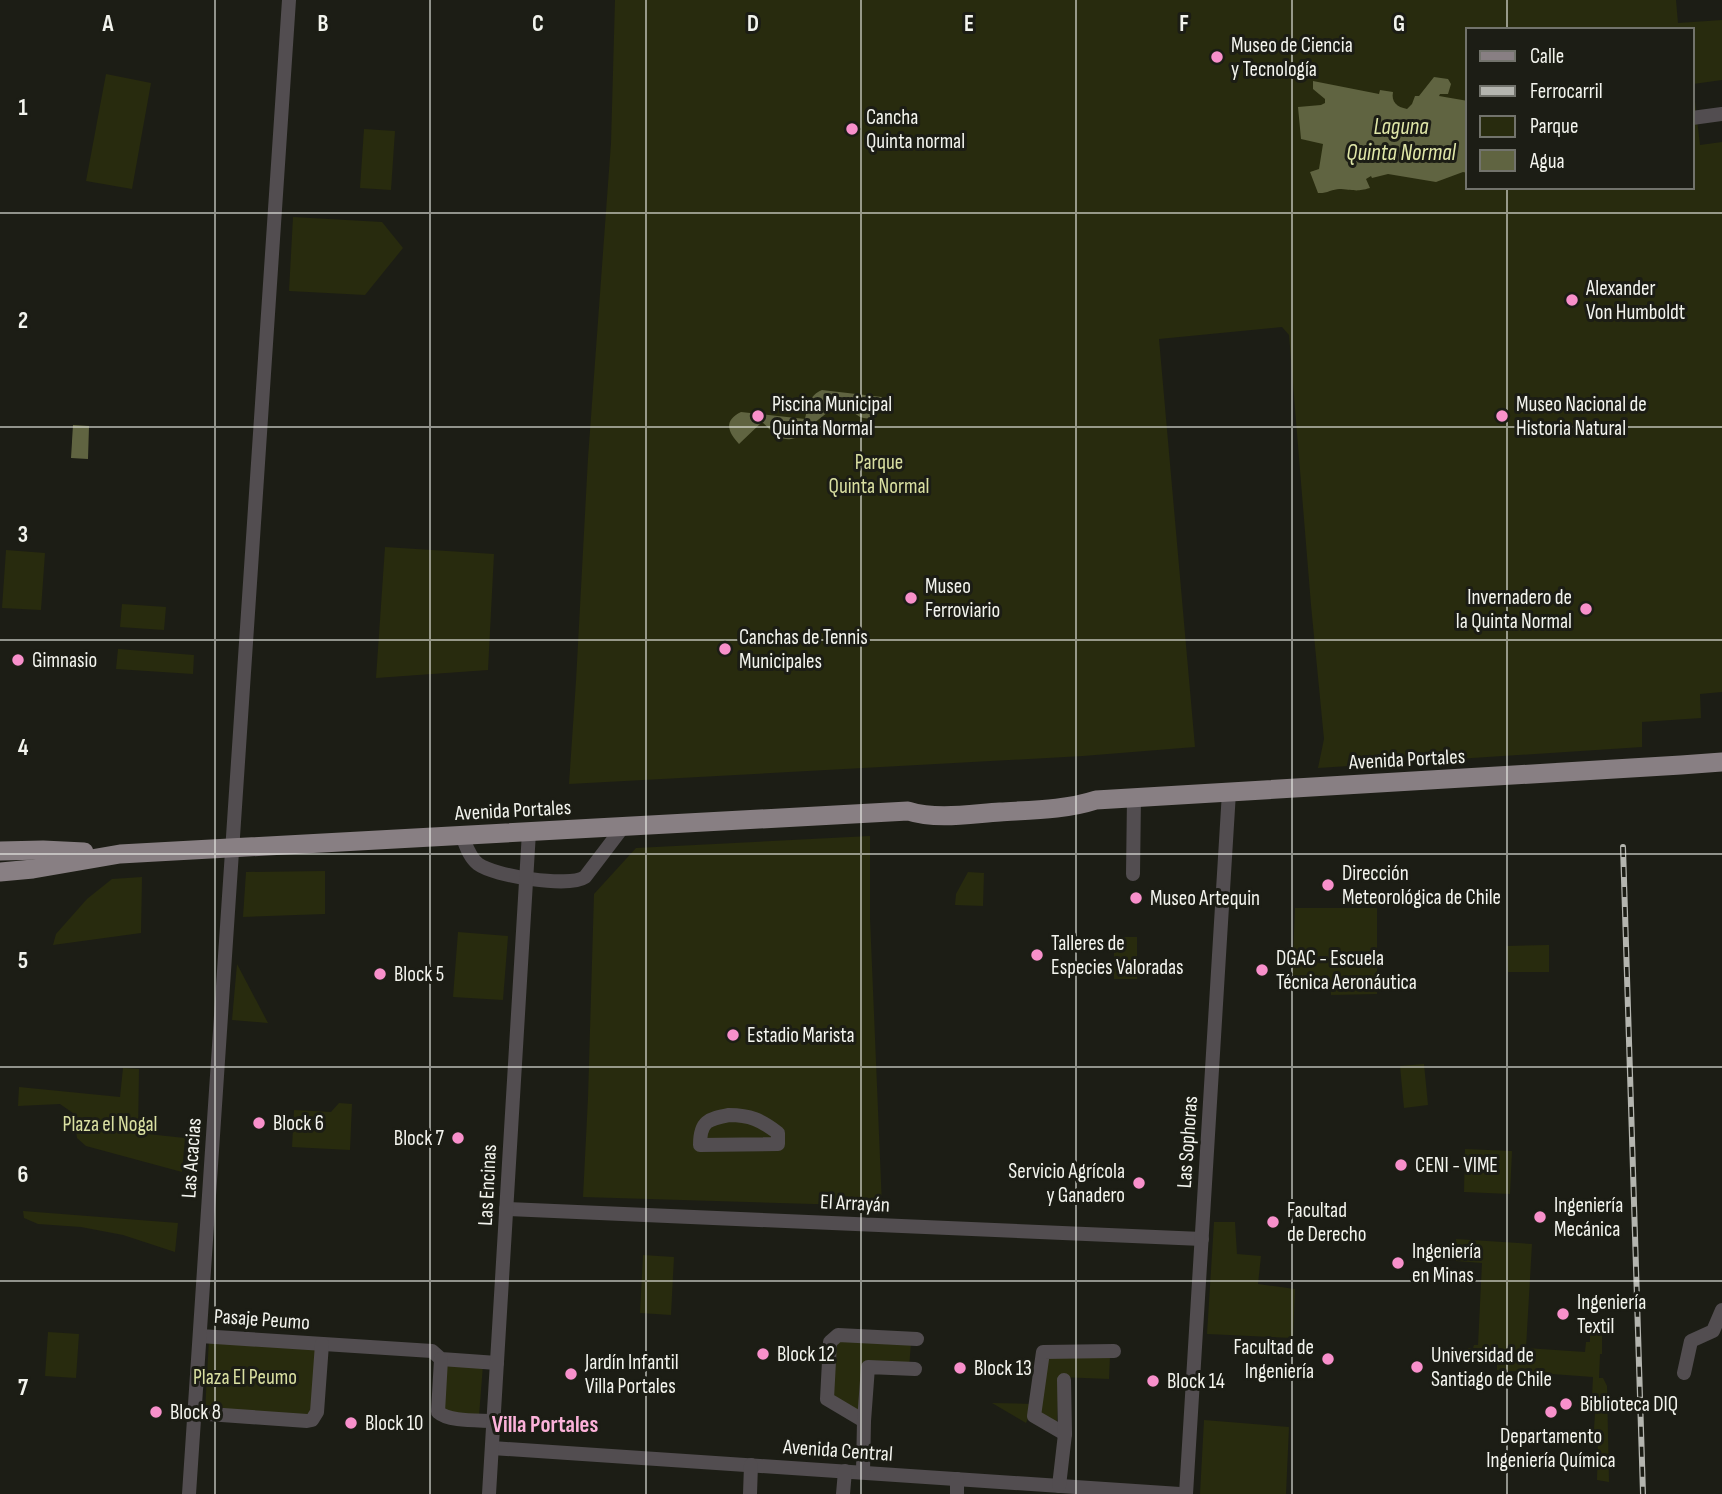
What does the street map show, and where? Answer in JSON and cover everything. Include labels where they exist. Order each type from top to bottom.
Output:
[{"type":"main road","name":"Avenida Portales","points":[[0,851],[51,850],[120,854],[908,811],[926,815],[963,815],[1070,808],[1096,800],[1134,797],[1722,762]]},
{"type":"main road","name":"Avenida Portales","points":[[0,872],[120,854]]},
{"type":"street","name":"Las Acacias","points":[[189,1494],[289,0]]},
{"type":"street","points":[[1694,118],[1722,114]]},
{"type":"street","points":[[1722,762],[1722,770]]},
{"type":"street","name":"Las Sophoras","points":[[1186,1494],[1230,792]]},
{"type":"street","points":[[1133,874],[1134,797]]},
{"type":"street","points":[[461,836],[477,864],[486,869],[527,879],[572,881],[585,877],[623,827]]},
{"type":"street","name":"Las Encinas","points":[[489,1494],[529,832]]},
{"type":"street","points":[[729,1115],[745,1115],[778,1133],[778,1144],[700,1145],[703,1126],[710,1119],[729,1115]]},
{"type":"street","name":"El Arrayán","points":[[506,1209],[1202,1240]]},
{"type":"street","points":[[1684,1373],[1691,1341],[1713,1331],[1722,1310]]},
{"type":"street","points":[[864,1421],[827,1399],[831,1342],[838,1335],[917,1339]]},
{"type":"street","name":"Pasaje Peumo","points":[[200,1336],[432,1351],[441,1359],[497,1363]]},
{"type":"street","name":"Pasaje Peumo","points":[[194,1413],[312,1420],[317,1412],[321,1344]]},
{"type":"street","points":[[1065,1434],[1034,1416],[1043,1352],[1114,1351]]},
{"type":"street","points":[[441,1359],[439,1414],[448,1418],[494,1421]]},
{"type":"street","points":[[863,1472],[868,1367],[915,1369]]},
{"type":"street","points":[[1059,1486],[1065,1434],[1064,1380]]},
{"type":"street","name":"Avenida Central","points":[[492,1448],[863,1472],[957,1486],[1042,1489],[1059,1486],[1180,1494]]},
{"type":"street","points":[[750,1494],[751,1465]]},
{"type":"street","points":[[843,1494],[845,1471]]},
{"type":"green space","name":"Parque Quinta Normal","points":[[615,0],[1676,0],[1678,23],[1722,20],[1722,80],[1694,84],[1694,28],[1466,28],[1466,189],[1694,189],[1694,93],[1700,145],[1722,142],[1722,692],[1700,694],[1701,718],[1642,722],[1642,747],[1318,768],[1324,739],[1289,335],[1282,327],[1159,339],[1195,747],[1083,756],[569,784],[588,458],[611,143]]},
{"type":"green space","points":[[106,74],[151,83],[132,189],[86,181]]},
{"type":"green space","points":[[364,129],[395,131],[391,190],[360,188]]},
{"type":"green space","points":[[293,217],[382,222],[403,248],[365,295],[289,291]]},
{"type":"green space","points":[[385,547],[494,554],[488,670],[376,678]]},
{"type":"green space","points":[[6,550],[45,553],[41,610],[2,608]]},
{"type":"green space","points":[[122,604],[166,607],[164,630],[120,627]]},
{"type":"green space","points":[[118,649],[194,655],[193,674],[116,669]]},
{"type":"green space","name":"Estadio Marista","points":[[870,836],[870,918],[882,1206],[583,1197],[594,894],[636,848]]},
{"type":"green space","points":[[325,871],[325,914],[243,917],[246,872]]},
{"type":"green space","points":[[968,872],[984,873],[983,906],[955,905],[956,894]]},
{"type":"green space","points":[[142,877],[141,933],[53,945],[56,934],[87,899],[112,879]]},
{"type":"green space","points":[[1295,908],[1377,908],[1377,994],[1331,995],[1330,982],[1292,981]]},
{"type":"green space","points":[[458,932],[508,936],[503,1000],[453,997]]},
{"type":"green space","points":[[1114,937],[1137,937],[1137,979],[1114,979]]},
{"type":"green space","points":[[1549,945],[1549,972],[1508,972],[1507,946]]},
{"type":"green space","points":[[237,964],[268,1023],[232,1020]]},
{"type":"green space","points":[[1424,1064],[1428,1105],[1404,1108],[1400,1066]]},
{"type":"green space","name":"Plaza el Nogal","points":[[123,1068],[139,1069],[138,1133],[185,1138],[182,1172],[86,1146],[77,1138],[73,1113],[60,1104],[18,1106],[19,1087],[120,1097]]},
{"type":"green space","points":[[339,1103],[352,1104],[350,1150],[292,1147],[294,1110],[331,1112]]},
{"type":"green space","points":[[1465,1149],[1512,1151],[1510,1194],[1464,1192]]},
{"type":"green space","points":[[23,1211],[178,1223],[175,1252],[123,1235],[81,1227],[38,1224],[24,1218]]},
{"type":"green space","points":[[1214,1222],[1235,1222],[1237,1254],[1261,1256],[1258,1284],[1295,1289],[1293,1338],[1207,1334]]},
{"type":"green space","points":[[1456,1239],[1532,1244],[1526,1348],[1585,1352],[1586,1342],[1590,1342],[1590,1330],[1602,1330],[1599,1378],[1603,1378],[1607,1386],[1609,1482],[1597,1480],[1598,1440],[1589,1439],[1589,1429],[1594,1429],[1596,1398],[1592,1397],[1593,1377],[1497,1370],[1497,1364],[1472,1364],[1467,1361],[1468,1348],[1478,1345],[1482,1263],[1456,1261]]},
{"type":"green space","points":[[643,1255],[674,1257],[671,1315],[640,1313]]},
{"type":"green space","points":[[48,1332],[79,1334],[76,1378],[45,1376]]},
{"type":"green space","name":"Plaza El Peumo","points":[[209,1339],[310,1346],[318,1352],[314,1411],[308,1417],[205,1411]]},
{"type":"green space","points":[[841,1339],[911,1343],[909,1368],[864,1365],[858,1410],[832,1397],[833,1345]]},
{"type":"green space","points":[[1036,1352],[1110,1356],[1109,1379],[1059,1377],[1057,1424],[1029,1416],[1026,1423],[992,1403],[1034,1404]]},
{"type":"green space","points":[[444,1363],[483,1365],[479,1416],[440,1411]]},
{"type":"green space","points":[[1204,1420],[1289,1427],[1286,1494],[1200,1494]]},
{"type":"water","name":"Laguna Quinta Normal","points":[[1434,77],[1448,79],[1451,84],[1448,94],[1439,96],[1466,101],[1466,173],[1436,182],[1388,174],[1372,178],[1371,176],[1366,179],[1370,188],[1318,193],[1310,172],[1319,169],[1323,144],[1301,139],[1298,107],[1325,103],[1325,99],[1313,89],[1313,81],[1379,94],[1380,90],[1393,92],[1396,104],[1407,109],[1415,96],[1419,96]]},
{"type":"water","name":"Piscina Municipal Quinta Normal","points":[[822,390],[882,397],[880,409],[872,418],[863,418],[842,401],[795,438],[790,439],[777,436],[762,422],[739,444],[730,431],[732,419],[741,412],[805,419],[812,398]]},
{"type":"water","points":[[73,425],[89,426],[88,459],[71,458]]},
{"type":"railway","points":[[1623,847],[1643,1494]]},
{"type":"place","name":"Museo de Ciencia y Tecnología","points":[[1217,57]]},
{"type":"place","name":"Cancha Quinta normal","points":[[852,129]]},
{"type":"place","name":"Alexander Von Humboldt","points":[[1572,300]]},
{"type":"place","name":"Piscina Municipal Quinta Normal","points":[[758,416]]},
{"type":"place","name":"Museo Nacional de Historia Natural","points":[[1502,416]]},
{"type":"place","name":"Museo Ferroviario","points":[[911,598]]},
{"type":"place","name":"Invernadero de la Quinta Normal","points":[[1586,609]]},
{"type":"place","name":"Canchas de Tennis Municipales","points":[[725,649]]},
{"type":"place","name":"Gimnasio","points":[[18,660]]},
{"type":"place","name":"Dirección Meteorológica de Chile","points":[[1328,885]]},
{"type":"place","name":"Museo Artequin","points":[[1136,898]]},
{"type":"place","name":"Talleres de Especies Valoradas","points":[[1037,955]]},
{"type":"place","name":"DGAC - Escuela Técnica Aeronáutica","points":[[1262,970]]},
{"type":"place","name":"Block 5","points":[[380,974]]},
{"type":"place","name":"Estadio Marista","points":[[733,1035]]},
{"type":"place","name":"Block 6","points":[[259,1123]]},
{"type":"place","name":"Block 7","points":[[458,1138]]},
{"type":"place","name":"CENI - VIME","points":[[1401,1165]]},
{"type":"place","name":"Servicio Agrícola y Ganadero","points":[[1139,1183]]},
{"type":"place","name":"Ingeniería Mecánica","points":[[1540,1217]]},
{"type":"place","name":"Facultad de Derecho","points":[[1273,1222]]},
{"type":"place","name":"Ingeniería en Minas","points":[[1398,1263]]},
{"type":"place","name":"Ingeniería Textil","points":[[1563,1314]]},
{"type":"place","name":"Block 12","points":[[763,1354]]},
{"type":"place","name":"Facultad de Ingeniería","points":[[1328,1359]]},
{"type":"place","name":"Universidad de Santiago de Chile","points":[[1417,1367]]},
{"type":"place","name":"Block 13","points":[[960,1368]]},
{"type":"place","name":"Jardín Infantil Villa Portales","points":[[571,1374]]},
{"type":"place","name":"Block 14","points":[[1153,1381]]},
{"type":"place","name":"Biblioteca DIQ","points":[[1566,1404]]},
{"type":"place","name":"Block 8","points":[[156,1412]]},
{"type":"place","name":"Departamento Ingeniería Química","points":[[1551,1412]]},
{"type":"place","name":"Block 10","points":[[351,1423]]},
{"type":"district","name":"Villa Portales","points":[[545,1424]]}]
